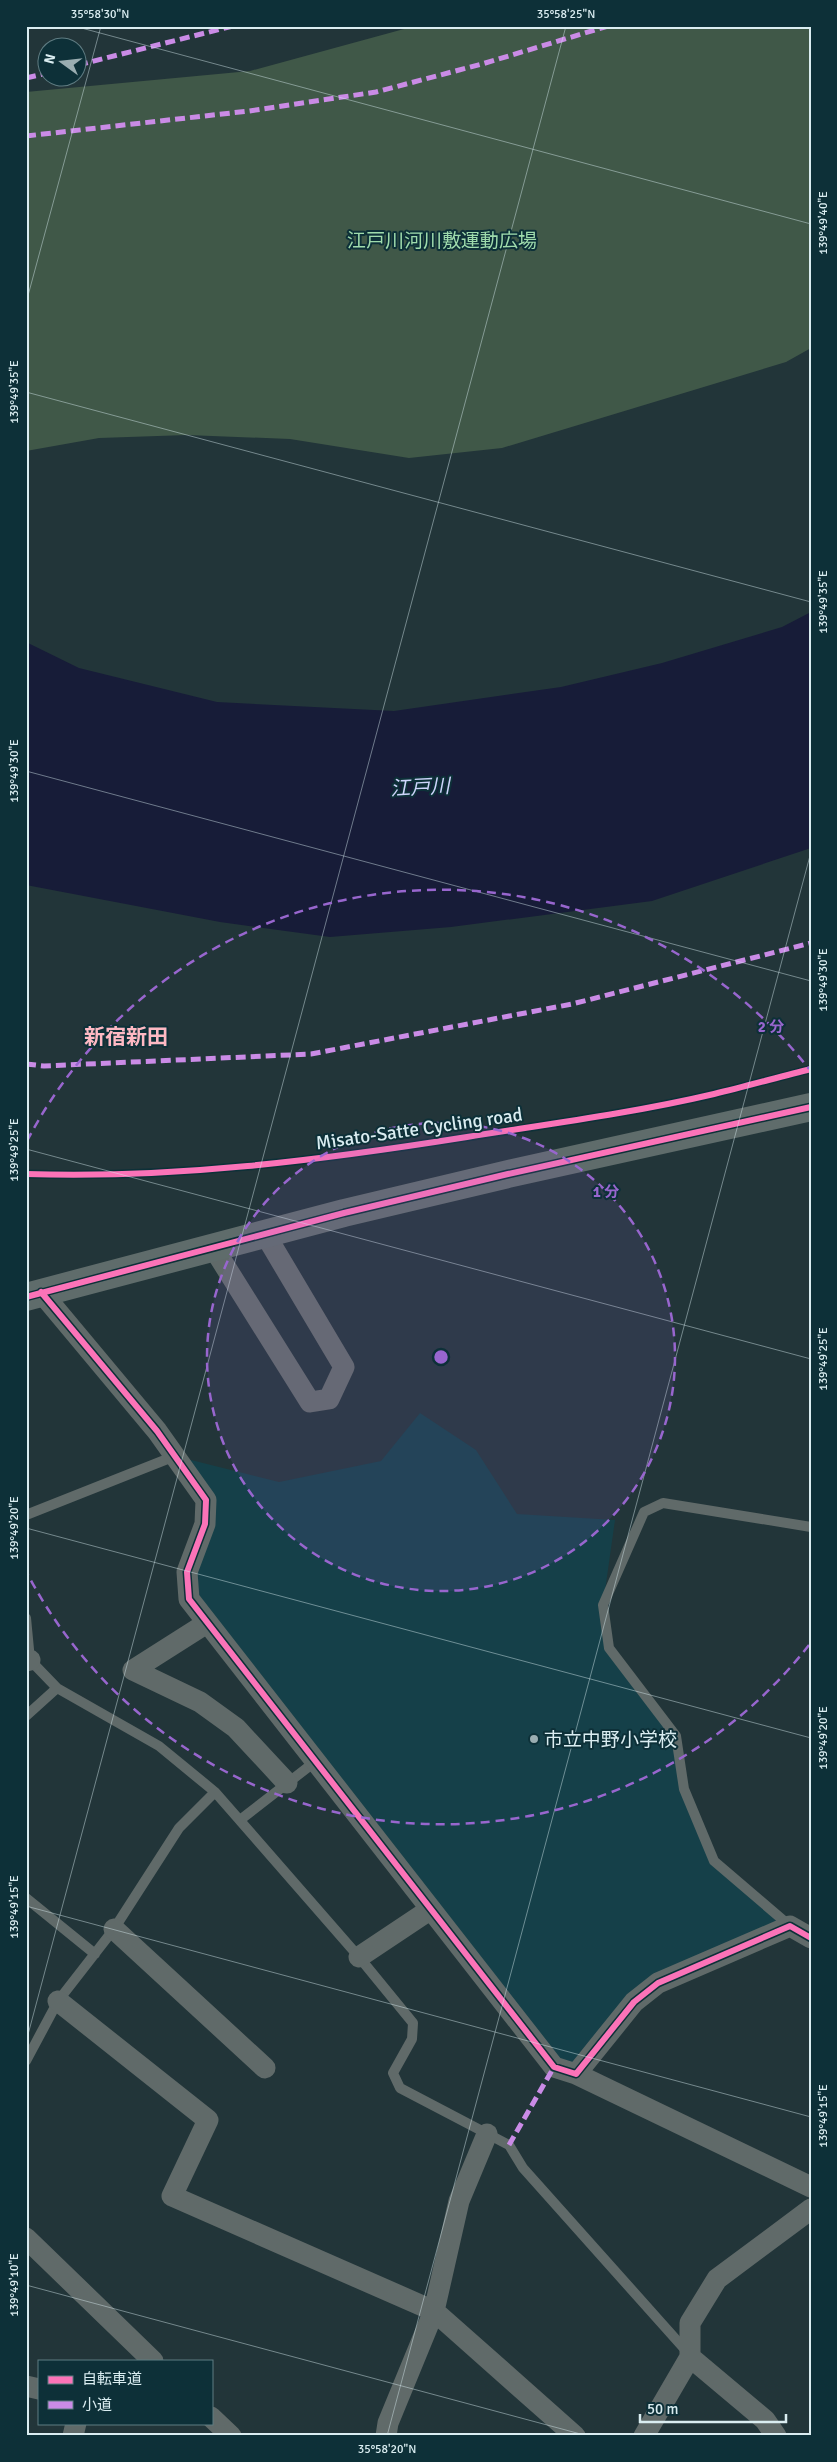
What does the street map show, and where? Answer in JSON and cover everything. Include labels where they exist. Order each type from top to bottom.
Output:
[{"type":"street","points":[[811,1106],[508,1174],[213,1247],[34,1295],[157,1431],[206,1500],[205,1524],[187,1572],[189,1599],[554,2067],[576,2074],[811,2187]]},
{"type":"street","points":[[213,1247],[310,1402],[329,1399],[344,1366],[265,1234]]},
{"type":"street","points":[[207,1623],[133,1670],[200,1702],[236,1728],[287,1783]]},
{"type":"street","points":[[359,1957],[431,1909]]},
{"type":"street","points":[[576,2074],[634,2002],[658,1983],[790,1926],[811,1938]]},
{"type":"street","points":[[114,1929],[265,2068]]},
{"type":"street","points":[[58,2001],[208,2120],[172,2196],[434,2311],[574,2436]]},
{"type":"street","points":[[386,2436],[388,2423],[434,2311],[459,2201],[487,2134]]},
{"type":"street","points":[[644,2436],[690,2357],[690,2323],[717,2280],[811,2209]]},
{"type":"street","points":[[26,2238],[152,2360]]},
{"type":"street","points":[[690,2357],[765,2420],[776,2436]]},
{"type":"street","points":[[212,2418],[230,2436]]},
{"type":"lane","points":[[26,1515],[176,1456]]},
{"type":"lane","points":[[790,1926],[714,1861],[684,1789],[676,1736],[609,1648],[603,1605],[644,1512],[663,1503],[811,1527]]},
{"type":"lane","points":[[26,1618],[28,1661],[57,1688],[159,1746],[215,1792],[359,1957],[413,2023],[412,2039],[392,2073],[400,2088],[509,2145],[523,2168],[690,2357]]},
{"type":"lane","points":[[26,1716],[57,1688]]},
{"type":"lane","points":[[240,1820],[316,1761]]},
{"type":"lane","points":[[26,2061],[58,2001],[114,1929],[179,1828],[215,1792]]},
{"type":"lane","points":[[26,1898],[95,1954]]},
{"type":"shaded area","points":[[420,1413],[476,1450],[517,1514],[615,1520],[603,1605],[609,1648],[676,1736],[684,1789],[714,1861],[790,1926],[658,1983],[585,2064],[554,2067],[189,1599],[205,1524],[175,1456],[279,1482],[381,1461]]},
{"type":"green space","name":"江戸川河川敷運動広場","points":[[415,26],[811,26],[811,348],[786,362],[502,448],[409,458],[290,439],[187,435],[99,438],[26,451],[26,92],[88,88],[88,86],[250,71]]},
{"type":"water","name":"江戸川","points":[[811,612],[811,848],[652,901],[451,927],[330,937],[220,922],[26,885],[26,642],[79,668],[217,702],[394,711],[561,687],[662,663],[782,627]]},
{"type":"marked path","points":[[88,62],[233,26]]},
{"type":"marked path","points":[[26,136],[249,111],[376,92],[482,64],[608,26]]},
{"type":"marked path","points":[[26,78],[38,75]]},
{"type":"marked path","points":[[26,1064],[44,1066],[311,1054],[572,1004],[811,943]]},
{"type":"marked path","points":[[509,2145],[554,2067]]},
{"type":"cycle path","name":"Misato-Satte Cycling road","points":[[26,1174],[137,1174],[192,1171],[358,1153],[653,1107],[714,1094],[811,1069]]},
{"type":"cycle path","points":[[26,1297],[344,1213],[508,1174],[811,1107]]},
{"type":"cycle path","points":[[41,1292],[157,1431],[206,1500],[205,1524],[187,1572],[189,1599],[554,2067],[576,2074],[634,2002],[658,1983],[790,1926],[811,1938]]},
{"type":"place","name":"市立中野小学校","points":[[534,1739]]},
{"type":"district","name":"新宿新田","points":[[126,1037]]}]
